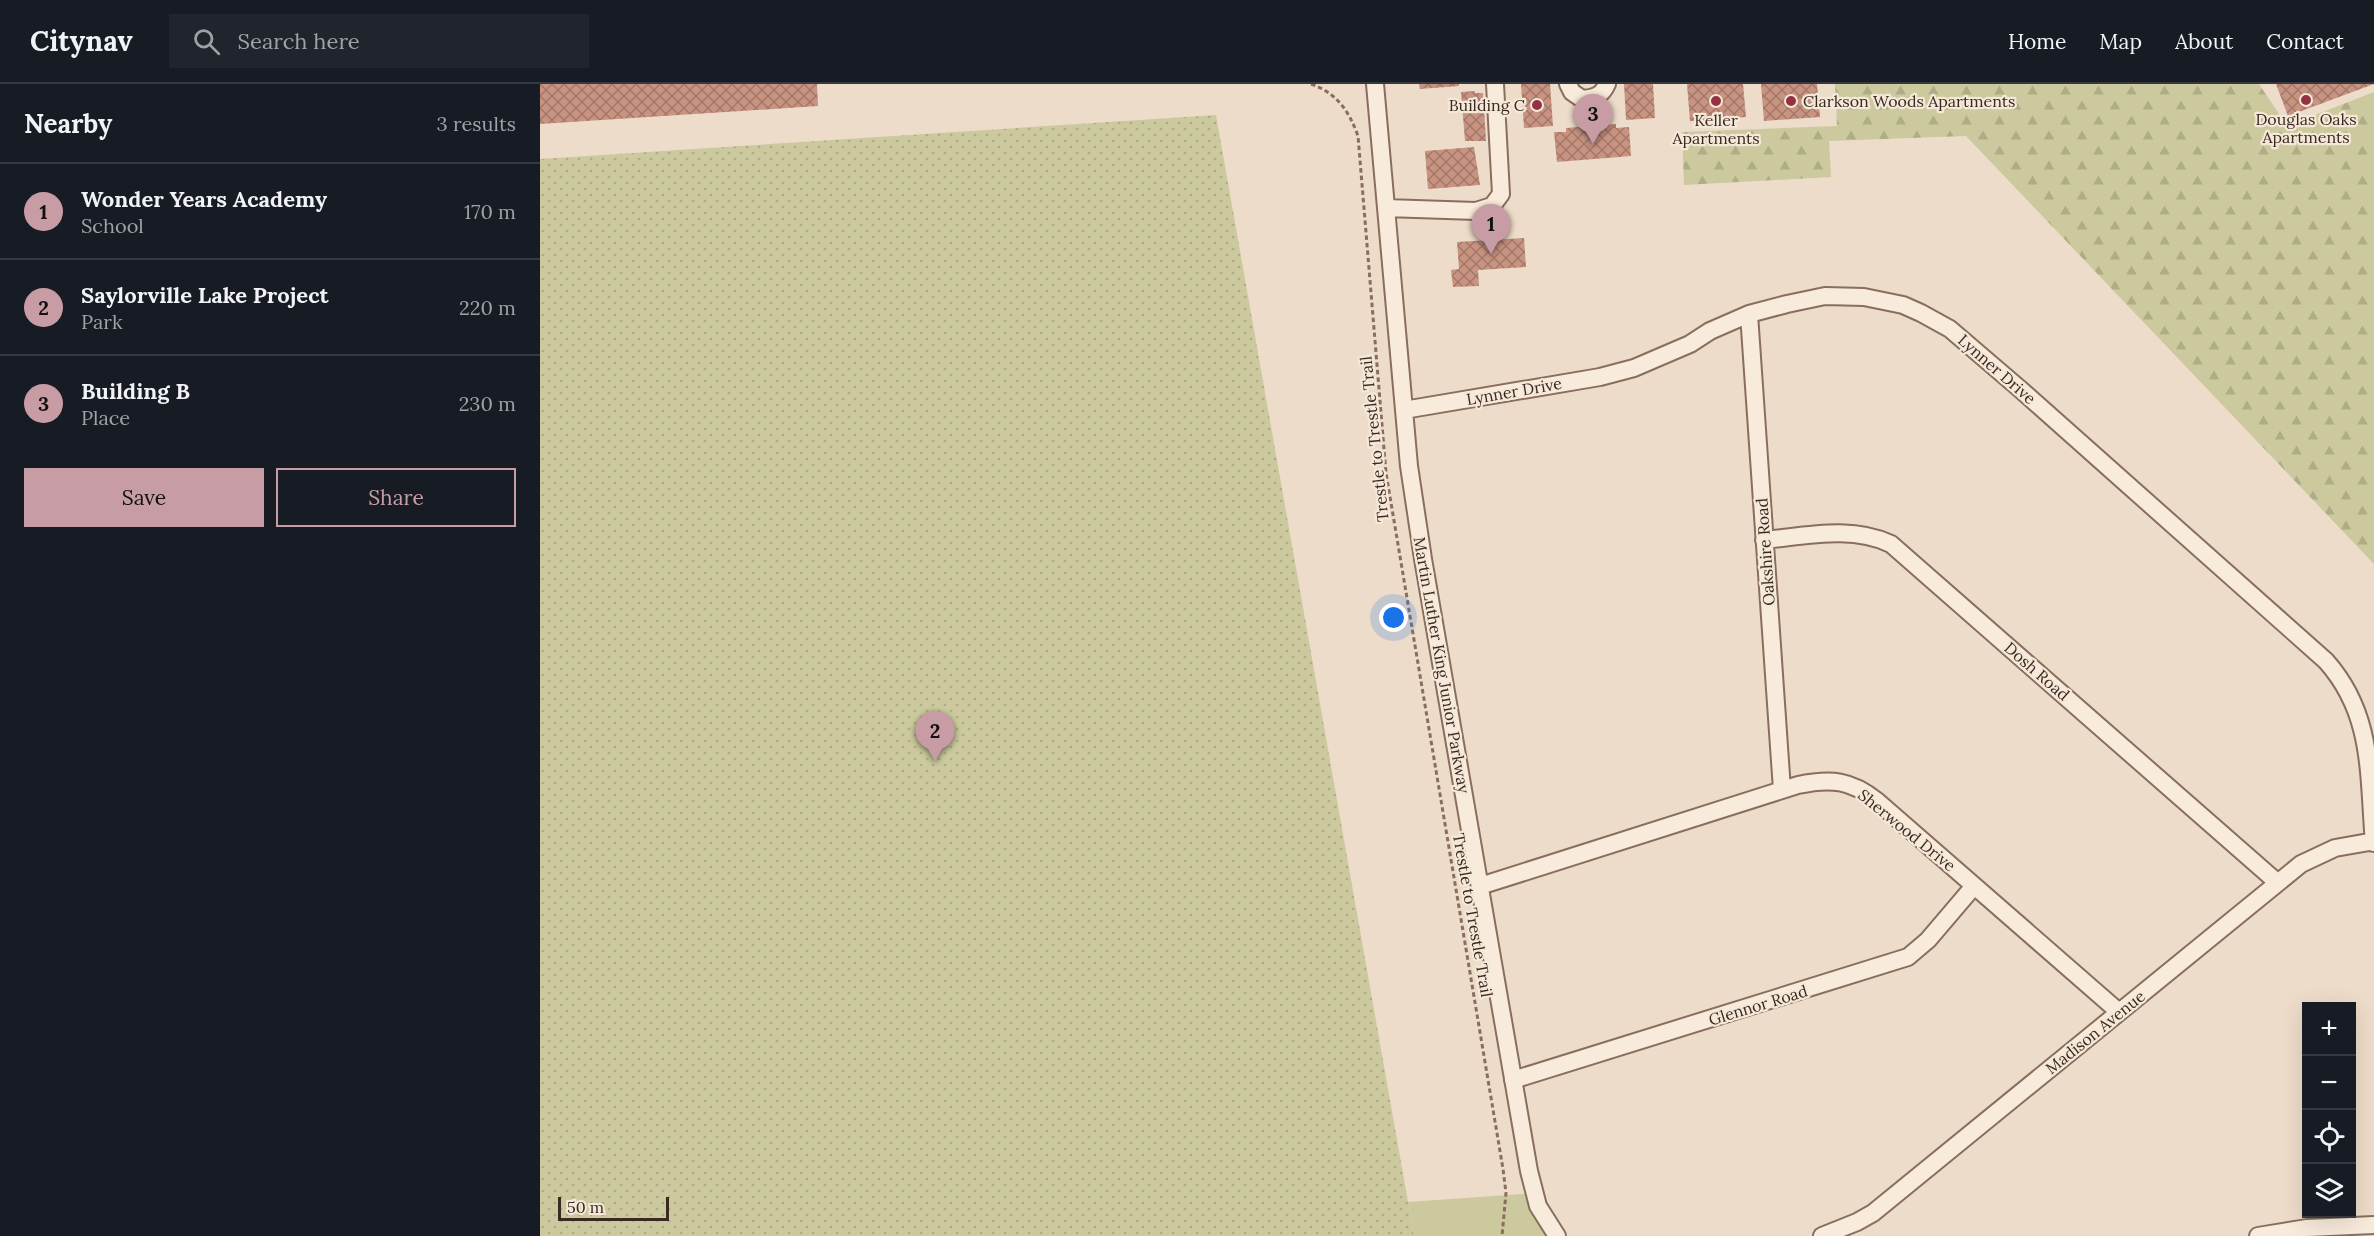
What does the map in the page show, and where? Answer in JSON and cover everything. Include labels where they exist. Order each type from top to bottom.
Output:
[{"type":"street","name":"Martin Luther King Junior Parkway","points":[[1375,84],[1409,466],[1423,559],[1529,1171],[1538,1206],[1557,1236]]},
{"type":"street","points":[[1386,208],[1476,211],[1492,206],[1501,195],[1495,84]]},
{"type":"street","points":[[1569,84],[1572,92],[1582,99],[1595,98],[1605,90],[1607,84]]},
{"type":"street","name":"Lynner Drive","points":[[1404,410],[1600,377],[1634,368],[1690,344],[1749,314],[1825,296],[1864,297],[1903,305],[1921,312],[1950,329],[1968,344],[2274,614],[2336,672],[2353,698],[2365,731],[2374,841]]},
{"type":"street","name":"Oakshire Road","points":[[1749,314],[1782,790]]},
{"type":"street","name":"Dosh Road","points":[[1764,540],[1852,533],[1877,537],[1891,544],[2278,883]]},
{"type":"street","name":"Sherwood Drive","points":[[1480,886],[1782,790],[1821,780],[1844,782],[1865,791],[2119,1012]]},
{"type":"street","name":"Madison Avenue","points":[[1822,1236],[1873,1213],[2301,864],[2335,848],[2374,841]]},
{"type":"street","name":"Glennor Road","points":[[1514,1080],[1886,966],[1908,957],[1928,940],[1974,886]]},
{"type":"street","points":[[2258,1236],[2307,1228],[2374,1225]]},
{"type":"path","name":"Trestle to Trestle Trail","points":[[1311,84],[1341,102],[1358,136],[1386,473],[1501,1157],[1506,1193],[1502,1236]]},
{"type":"green space","points":[[1835,84],[2259,84],[2287,126],[2374,92],[2374,564],[1966,136],[1829,141],[1831,177],[1684,185],[1682,132],[1837,126]]},
{"type":"green space","points":[[1216,115],[1414,1236],[540,1236],[540,159]]},
{"type":"green space","points":[[1535,1193],[1557,1236],[1414,1236],[1408,1202]]},
{"type":"building","points":[[540,84],[817,84],[818,106],[540,124]]},
{"type":"building","points":[[1419,84],[1459,84],[1459,86],[1420,89]]},
{"type":"building","name":"Building C","points":[[1521,84],[1550,84],[1553,126],[1524,128]]},
{"type":"building","points":[[1624,84],[1653,84],[1655,118],[1626,120]]},
{"type":"building","name":"Keller Apartments","points":[[1687,84],[1743,84],[1746,117],[1690,121]]},
{"type":"building","name":"Clarkson Woods Apartments","points":[[1761,84],[1817,84],[1820,117],[1764,121]]},
{"type":"building","name":"Douglas Oaks Apartments","points":[[2276,84],[2374,84],[2288,116]]},
{"type":"building","points":[[1475,91],[1475,93],[1483,93],[1486,141],[1465,141],[1461,92]]},
{"type":"building","points":[[1616,124],[1616,128],[1629,127],[1631,156],[1557,162],[1554,132],[1566,132],[1566,128]]},
{"type":"building","points":[[1474,147],[1480,185],[1428,189],[1425,151]]},
{"type":"building","points":[[1524,238],[1526,267],[1478,270],[1479,286],[1453,287],[1451,270],[1459,269],[1457,242]]},
{"type":"place","name":"Douglas Oaks Apartments","points":[[2306,100]]},
{"type":"place","name":"Keller Apartments","points":[[1716,101]]},
{"type":"place","name":"Clarkson Woods Apartments","points":[[1791,101]]},
{"type":"place","name":"Building C","points":[[1537,105]]},
{"type":"place","name":"Building B","points":[[1593,144]]},
{"type":"place","name":"Wonder Years Academy","points":[[1491,254]]},
{"type":"place","name":"Saylorville Lake Project","points":[[935,761]]}]
